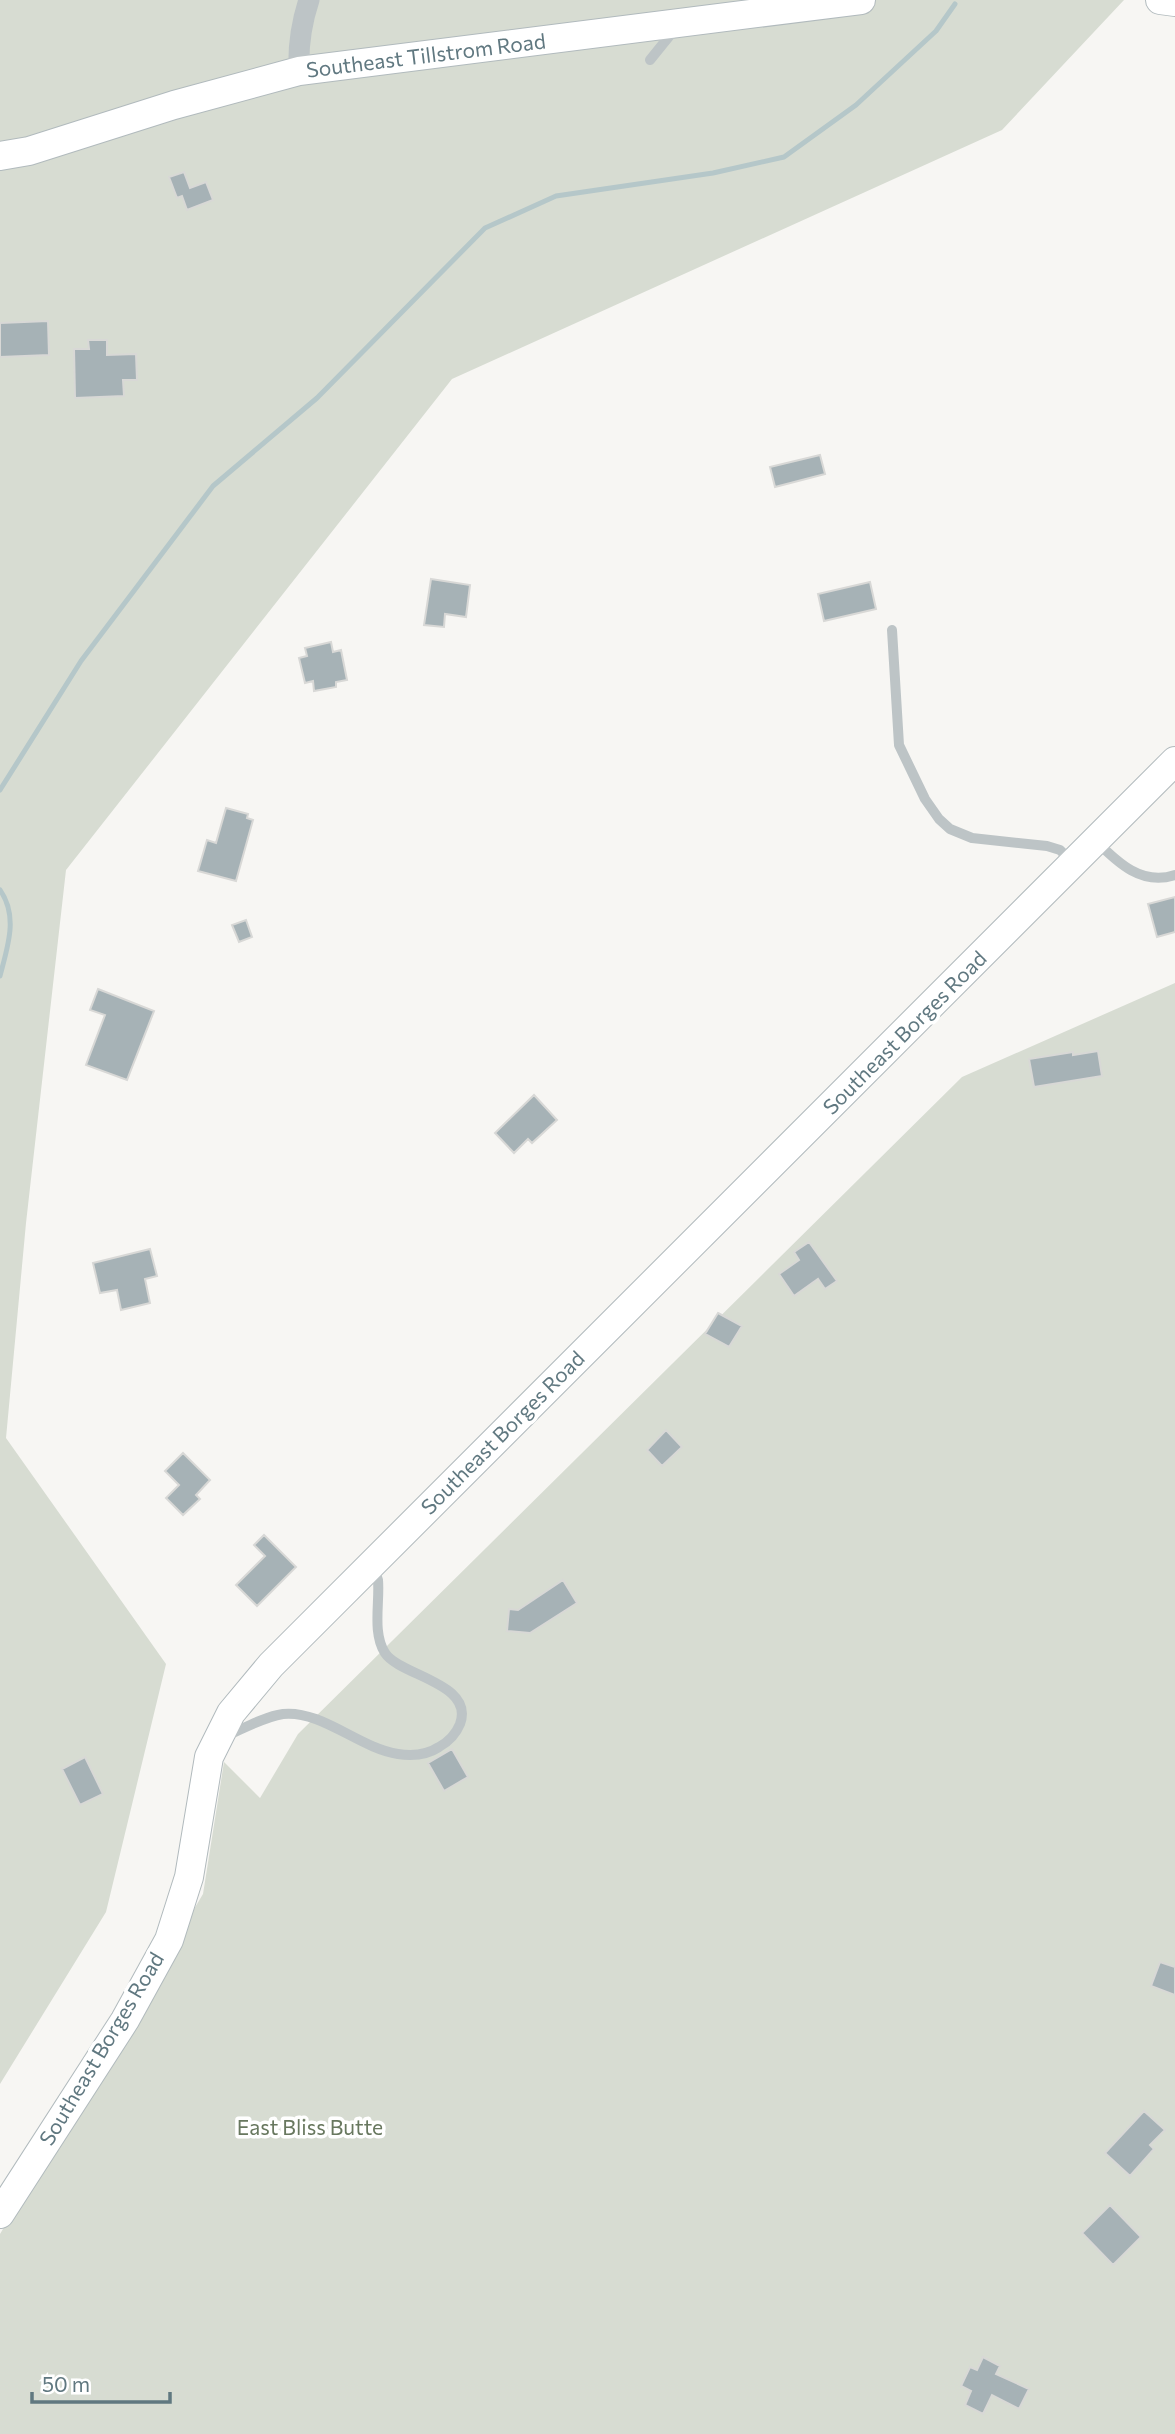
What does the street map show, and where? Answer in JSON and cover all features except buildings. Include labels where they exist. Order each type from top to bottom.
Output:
[{"type":"street","points":[[299,71],[298,48],[309,0]]},
{"type":"street","name":"Southeast Tillstrom Road","points":[[0,156],[29,151],[174,105],[299,71],[679,24],[778,5],[861,0]]},
{"type":"street","points":[[1160,0],[1175,2]]},
{"type":"street","name":"Southeast Borges Road","points":[[0,2214],[125,2020],[169,1940],[189,1877],[205,1774],[215,1741],[231,1713],[257,1681],[370,1566],[1175,761]]},
{"type":"lane","points":[[650,60],[679,24]]},
{"type":"lane","points":[[892,630],[899,746],[925,799],[940,819],[950,829],[972,838],[1047,846],[1060,850],[1074,864]]},
{"type":"lane","points":[[1096,841],[1123,866],[1137,874],[1149,878],[1175,875]]},
{"type":"lane","points":[[215,1741],[269,1717],[286,1714],[304,1716],[327,1724],[372,1748],[400,1754],[422,1754],[437,1749],[449,1740],[458,1728],[461,1710],[452,1694],[443,1686],[410,1671],[385,1653],[378,1628],[378,1580],[370,1566]]},
{"type":"green space","points":[[0,0],[1124,0],[1002,130],[452,379],[66,870],[26,1223],[6,1438],[166,1664],[106,1912],[0,2084]]},
{"type":"green space","name":"East Bliss Butte","points":[[1175,983],[1175,2434],[0,2434],[0,2234],[203,1894],[224,1762],[260,1798],[298,1734],[962,1077]]},
{"type":"waterway","points":[[0,790],[81,661],[213,486],[317,398],[485,228],[556,196],[713,173],[784,157],[856,105],[936,31],[955,4]]},
{"type":"waterway","points":[[0,890],[6,900],[10,922],[0,976]]}]
